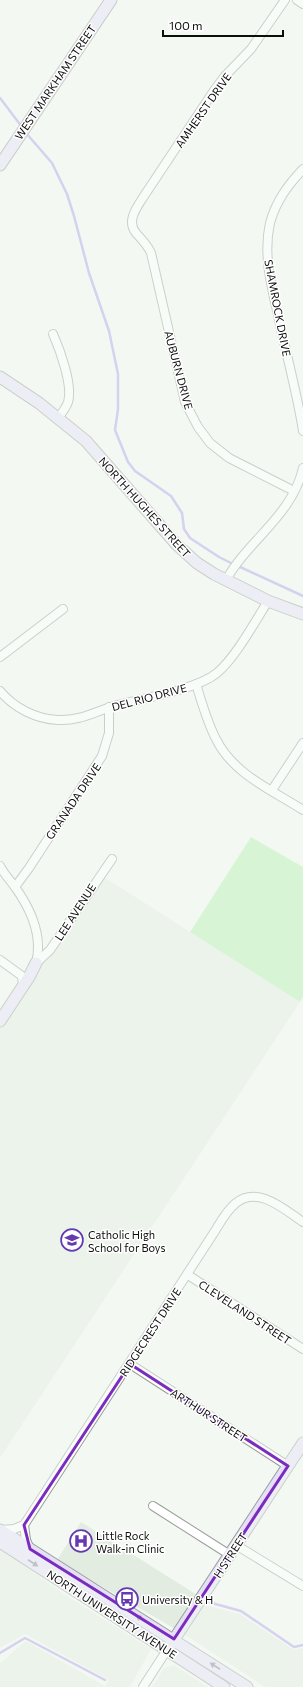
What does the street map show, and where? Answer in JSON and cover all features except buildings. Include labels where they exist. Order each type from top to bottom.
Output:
[{"type":"main road","name":"WEST MARKHAM STREET","points":[[0,165],[111,0]]},
{"type":"main road","name":"NORTH HUGHES STREET","points":[[0,378],[39,403],[86,442],[188,555],[197,563],[226,580],[268,601],[303,614]]},
{"type":"main road","points":[[0,1021],[32,972],[36,962]]},
{"type":"main road","name":"H STREET","points":[[167,1650],[303,1443]]},
{"type":"main road","name":"NORTH UNIVERSITY AVENUE","points":[[0,1530],[174,1639],[247,1687]]},
{"type":"main road","name":"NORTH UNIVERSITY AVENUE","points":[[0,1542],[224,1687]]},
{"type":"street","name":"AMHERST DRIVE","points":[[132,226],[134,211],[209,98],[225,76],[251,49],[285,0]]},
{"type":"street","points":[[297,0],[303,4]]},
{"type":"street","name":"SHAMROCK DRIVE","points":[[303,169],[287,188],[274,210],[269,229],[267,248],[269,275],[303,431]]},
{"type":"street","name":"AUBURN DRIVE","points":[[132,226],[136,234],[148,246],[151,253],[185,402],[198,427],[210,443],[229,458],[294,491]]},
{"type":"street","points":[[53,334],[61,354],[69,394],[65,409],[58,418]]},
{"type":"street","points":[[226,580],[238,561],[284,510],[294,491],[303,468]]},
{"type":"street","name":"DEL RIO DRIVE","points":[[0,691],[14,704],[24,710],[46,719],[70,720],[82,718],[109,707],[196,684],[211,677],[225,665],[268,601]]},
{"type":"street","points":[[0,657],[63,608]]},
{"type":"street","points":[[196,684],[212,730],[222,749],[245,773],[303,810]]},
{"type":"street","name":"GRANADA DRIVE","points":[[15,887],[102,756],[109,733],[109,707]]},
{"type":"street","points":[[272,790],[303,743]]},
{"type":"street","name":"LEE AVENUE","points":[[36,962],[50,950],[112,859]]},
{"type":"street","points":[[0,866],[24,902],[36,928],[38,948],[36,962]]},
{"type":"street","points":[[0,960],[22,976],[23,985]]},
{"type":"street","name":"RIDGECREST DRIVE","points":[[24,1525],[225,1216],[236,1203],[241,1199],[255,1196],[268,1200],[303,1222]]},
{"type":"street","name":"CLEVELAND STREET","points":[[188,1275],[303,1349]]},
{"type":"street","name":"ARTHUR STREET","points":[[130,1364],[288,1466]]},
{"type":"street","points":[[153,1506],[230,1555]]},
{"type":"street","points":[[0,1530],[14,1529],[24,1525],[26,1540],[30,1549]]},
{"type":"street","points":[[236,1545],[303,1586]]},
{"type":"street","name":"H STREET","points":[[143,1687],[167,1650]]},
{"type":"highlighted area","points":[[130,1364],[288,1466],[174,1639],[30,1549],[24,1525]]},
{"type":"shaded area","name":"Catholic High School for Boys","points":[[101,875],[300,1002],[0,1458],[0,1021]]},
{"type":"shaded area","points":[[81,1522],[194,1593],[208,1606],[240,1614],[294,1650],[303,1648],[303,1687],[265,1687],[187,1636],[57,1560]]},
{"type":"shaded area","points":[[0,1548],[64,1594],[151,1649],[130,1687],[0,1687],[0,1663],[26,1641],[105,1686],[109,1680],[25,1634],[0,1648]]},
{"type":"shaded area","points":[[174,1665],[208,1687],[152,1687],[164,1668]]},
{"type":"green space","points":[[251,837],[303,867],[303,997],[300,1002],[190,932]]},
{"type":"waterway","points":[[0,98],[22,127]]},
{"type":"waterway","points":[[26,133],[52,163],[67,194],[74,216],[89,273],[109,331],[118,374],[118,409],[115,430],[128,462],[135,471],[171,496],[182,513],[184,529],[190,538],[219,557],[233,564]]},
{"type":"waterway","points":[[238,566],[303,596]]},
{"type":"waterway","points":[[208,1602],[241,1611],[294,1647],[303,1645]]},
{"type":"waterway","points":[[0,1653],[25,1638],[105,1680]]},
{"type":"place","name":"Catholic High School for Boys","points":[[72,1240]]},
{"type":"place","name":"Little Rock Walk-in Clinic","points":[[81,1541]]},
{"type":"place","name":"University & H","points":[[127,1599]]}]
